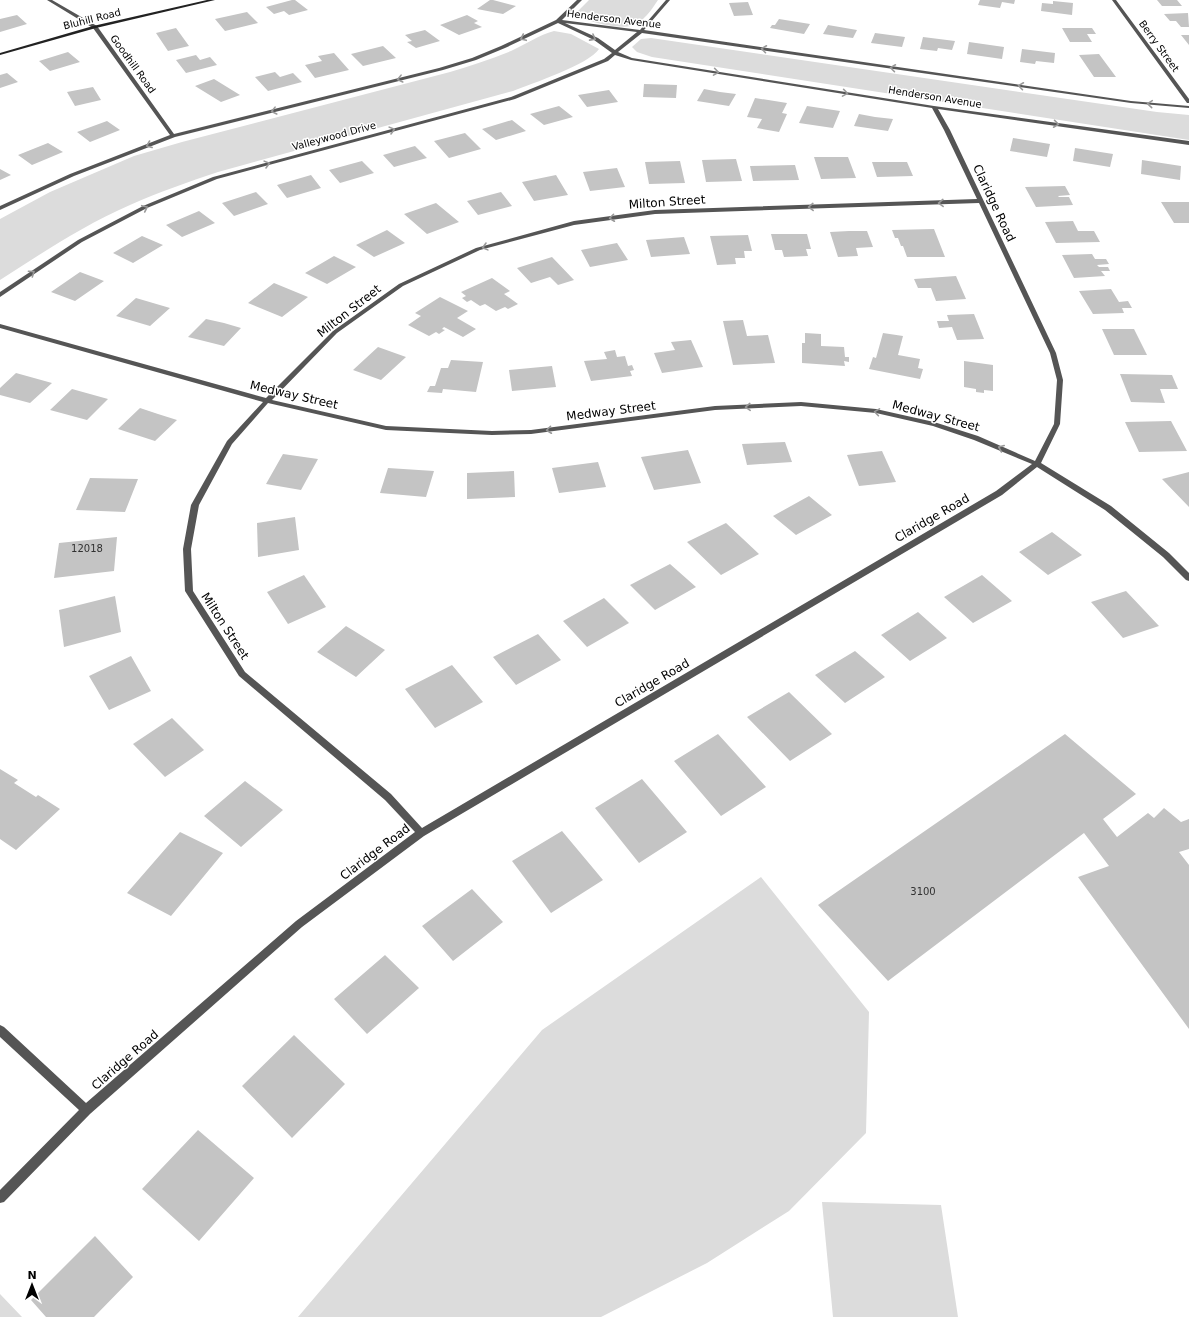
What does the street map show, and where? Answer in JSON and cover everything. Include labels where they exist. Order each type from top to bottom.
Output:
[{"type":"street","name":"Goodhill Road","points":[[49,0],[95,27],[173,136]]},
{"type":"street","name":"Bluhill Road","points":[[0,54],[95,27],[213,0]]},
{"type":"street","points":[[0,208],[72,175],[173,136],[441,69],[474,59],[558,21],[580,0]]},
{"type":"street","name":"Valleywood Drive","points":[[0,294],[80,241],[144,207],[215,178],[513,98],[588,66],[606,60],[642,31],[668,0]]},
{"type":"street","name":"Berry Street","points":[[1114,0],[1189,102]]},
{"type":"street","name":"Henderson Avenue","points":[[558,21],[582,23],[610,29],[642,31],[1130,102],[1189,107]]},
{"type":"street","name":"Henderson Avenue","points":[[558,21],[596,39],[615,53],[631,59],[934,107],[1189,143]]},
{"type":"street","name":"Claridge Road","points":[[0,1198],[86,1110],[299,924],[421,832],[999,493],[1037,464],[1057,424],[1060,380],[1052,353],[947,130],[934,107]]},
{"type":"street","name":"Milton Street","points":[[421,832],[388,797],[242,674],[189,591],[187,550],[195,505],[229,443],[267,401],[335,332],[401,285],[486,247],[574,223],[655,212],[980,201]]},
{"type":"street","name":"Medway Street","points":[[0,326],[267,401],[386,428],[492,433],[531,432],[715,408],[801,404],[876,412],[934,424],[976,438],[1037,464],[1108,508],[1166,555],[1189,578]]},
{"type":"street","points":[[0,1030],[86,1110]]},
{"type":"shaded area","points":[[589,0],[658,0],[639,22],[631,26],[619,27],[588,21],[576,16],[576,13]]},
{"type":"shaded area","points":[[554,31],[571,34],[599,49],[593,55],[573,67],[513,91],[218,172],[163,191],[96,221],[0,280],[0,219],[50,192],[134,156],[450,72],[511,51],[538,37]]},
{"type":"shaded area","points":[[651,38],[1157,112],[1189,115],[1189,140],[652,57],[637,52],[632,47],[641,39]]},
{"type":"shaded area","points":[[761,877],[869,1012],[866,1133],[789,1211],[707,1263],[601,1317],[298,1317],[542,1030]]},
{"type":"shaded area","points":[[822,1202],[941,1205],[958,1317],[833,1317]]},
{"type":"shaded area","points":[[0,1294],[22,1317],[0,1317]]},
{"type":"building","points":[[295,0],[308,10],[289,15],[284,11],[274,14],[266,7]]},
{"type":"building","points":[[490,0],[516,6],[503,14],[477,9]]},
{"type":"building","points":[[980,0],[1015,0],[1014,4],[1002,2],[1000,8],[978,5]]},
{"type":"building","points":[[1157,0],[1177,0],[1182,6],[1162,6]]},
{"type":"building","points":[[1053,1],[1073,3],[1072,15],[1041,11],[1042,3],[1053,4]]},
{"type":"building","points":[[748,2],[753,15],[734,16],[729,3]]},
{"type":"building","points":[[247,12],[258,23],[225,31],[215,19]]},
{"type":"building","points":[[1188,13],[1189,27],[1181,27],[1176,21],[1170,21],[1164,14]]},
{"type":"building","points":[[17,15],[27,24],[0,32],[0,19]]},
{"type":"building","points":[[467,15],[478,21],[474,23],[482,27],[459,35],[440,25]]},
{"type":"building","points":[[779,19],[810,24],[804,34],[770,28],[772,25],[775,25]]},
{"type":"building","points":[[828,25],[857,30],[853,38],[823,34]]},
{"type":"building","points":[[176,28],[189,46],[168,51],[156,33]]},
{"type":"building","points":[[1062,28],[1092,28],[1096,34],[1087,34],[1092,42],[1070,42]]},
{"type":"building","points":[[425,30],[440,41],[416,48],[407,42],[412,41],[405,35]]},
{"type":"building","points":[[875,33],[905,37],[902,47],[871,43]]},
{"type":"building","points":[[1181,35],[1189,35],[1189,45]]},
{"type":"building","points":[[923,37],[955,41],[952,50],[938,48],[937,51],[920,49]]},
{"type":"building","points":[[969,42],[1004,47],[1002,59],[967,54]]},
{"type":"building","points":[[383,46],[396,58],[363,66],[351,54]]},
{"type":"building","points":[[1022,49],[1055,53],[1054,63],[1036,61],[1035,64],[1020,62]]},
{"type":"building","points":[[68,52],[80,62],[50,71],[39,61]]},
{"type":"building","points":[[334,53],[349,70],[315,78],[305,65],[322,61],[318,56]]},
{"type":"building","points":[[1099,54],[1116,77],[1094,77],[1079,55]]},
{"type":"building","points":[[196,55],[200,60],[210,57],[217,65],[186,73],[176,60]]},
{"type":"building","points":[[275,72],[280,77],[293,73],[302,82],[268,91],[255,77]]},
{"type":"building","points":[[7,73],[18,82],[0,88],[0,75]]},
{"type":"building","points":[[214,79],[240,95],[221,102],[195,86]]},
{"type":"building","points":[[644,84],[677,85],[676,98],[643,97]]},
{"type":"building","points":[[93,87],[101,100],[75,106],[67,92]]},
{"type":"building","points":[[704,89],[736,94],[729,106],[697,101]]},
{"type":"building","points":[[609,90],[618,102],[587,107],[578,95]]},
{"type":"building","points":[[755,98],[787,103],[782,113],[787,114],[779,132],[757,128],[762,119],[747,117]]},
{"type":"building","points":[[559,106],[573,117],[544,125],[530,114]]},
{"type":"building","points":[[807,106],[840,111],[833,128],[799,123]]},
{"type":"building","points":[[859,114],[893,119],[888,131],[854,126]]},
{"type":"building","points":[[512,120],[526,131],[496,140],[482,129]]},
{"type":"building","points":[[107,121],[120,130],[90,142],[77,132]]},
{"type":"building","points":[[465,133],[481,149],[449,158],[434,141]]},
{"type":"building","points":[[1013,138],[1050,144],[1047,157],[1010,151]]},
{"type":"building","points":[[48,143],[63,152],[32,165],[18,155]]},
{"type":"building","points":[[415,146],[427,158],[394,167],[383,155]]},
{"type":"building","points":[[1075,148],[1113,154],[1110,167],[1073,161]]},
{"type":"building","points":[[814,157],[848,157],[856,178],[821,179]]},
{"type":"building","points":[[736,159],[742,181],[706,182],[702,160]]},
{"type":"building","points":[[1142,160],[1181,166],[1180,180],[1141,174]]},
{"type":"building","points":[[362,161],[374,173],[340,183],[329,170]]},
{"type":"building","points":[[680,161],[685,183],[649,184],[645,162]]},
{"type":"building","points":[[872,162],[907,162],[913,176],[877,177]]},
{"type":"building","points":[[795,165],[799,180],[753,181],[750,166]]},
{"type":"building","points":[[617,168],[625,187],[590,191],[583,172]]},
{"type":"building","points":[[0,169],[11,175],[0,180]]},
{"type":"building","points":[[311,175],[321,188],[287,198],[277,185]]},
{"type":"building","points":[[556,175],[568,195],[534,201],[522,182]]},
{"type":"building","points":[[1065,186],[1070,195],[1058,196],[1069,197],[1073,205],[1036,207],[1025,187]]},
{"type":"building","points":[[256,192],[268,204],[234,216],[222,203]]},
{"type":"building","points":[[501,192],[512,206],[478,215],[467,201]]},
{"type":"building","points":[[1161,202],[1189,202],[1189,223],[1174,223]]},
{"type":"building","points":[[436,203],[459,222],[427,234],[404,214]]},
{"type":"building","points":[[199,211],[215,223],[182,237],[166,225]]},
{"type":"building","points":[[1073,221],[1078,231],[1094,231],[1100,242],[1056,243],[1045,222]]},
{"type":"building","points":[[934,229],[945,257],[907,257],[903,246],[901,246],[898,238],[895,238],[892,230]]},
{"type":"building","points":[[387,230],[405,243],[374,257],[356,245]]},
{"type":"building","points":[[867,231],[873,247],[856,248],[858,256],[838,257],[830,232]]},
{"type":"building","points":[[771,234],[807,234],[811,249],[806,249],[808,256],[784,257],[782,250],[775,250]]},
{"type":"building","points":[[748,235],[752,251],[744,251],[745,258],[735,258],[736,264],[717,265],[710,236]]},
{"type":"building","points":[[142,236],[163,245],[133,263],[113,253]]},
{"type":"building","points":[[684,237],[690,254],[651,257],[646,240]]},
{"type":"building","points":[[617,243],[628,260],[590,267],[581,250]]},
{"type":"building","points":[[1092,254],[1095,259],[1106,259],[1109,264],[1097,265],[1099,267],[1108,267],[1110,271],[1101,271],[1105,276],[1074,278],[1062,255]]},
{"type":"building","points":[[334,256],[356,267],[327,284],[305,273]]},
{"type":"building","points":[[552,257],[574,280],[558,285],[550,277],[531,283],[517,268]]},
{"type":"building","points":[[80,272],[104,281],[75,301],[51,292]]},
{"type":"building","points":[[956,276],[966,299],[936,301],[931,288],[918,288],[914,279]]},
{"type":"building","points":[[492,278],[510,291],[504,294],[518,304],[508,309],[505,307],[496,311],[485,304],[480,306],[471,300],[467,302],[462,298],[466,296],[461,292]]},
{"type":"building","points":[[274,283],[308,297],[282,317],[248,303]]},
{"type":"building","points":[[1111,289],[1119,302],[1128,301],[1132,308],[1122,308],[1124,313],[1093,314],[1079,291]]},
{"type":"building","points":[[440,297],[468,311],[457,318],[476,329],[463,337],[444,327],[442,329],[445,330],[439,334],[436,332],[429,336],[408,325],[421,316],[415,313]]},
{"type":"building","points":[[136,298],[170,308],[150,326],[116,316]]},
{"type":"building","points":[[974,314],[984,339],[957,340],[952,327],[939,328],[937,321],[949,321],[947,315]]},
{"type":"building","points":[[206,319],[241,328],[224,346],[188,337]]},
{"type":"building","points":[[743,320],[747,336],[768,335],[775,363],[733,365],[723,321]]},
{"type":"building","points":[[1102,329],[1134,329],[1147,355],[1114,355]]},
{"type":"building","points":[[805,333],[821,334],[821,346],[844,347],[845,357],[849,357],[849,362],[844,361],[845,366],[802,363],[802,343],[805,343]]},
{"type":"building","points":[[883,333],[903,336],[898,355],[920,359],[918,368],[923,369],[920,379],[869,369],[873,357],[876,358]]},
{"type":"building","points":[[691,340],[703,367],[662,373],[654,353],[675,350],[671,342]]},
{"type":"building","points":[[378,347],[406,357],[381,380],[353,370]]},
{"type":"building","points":[[615,350],[617,357],[625,356],[628,366],[632,365],[634,370],[630,371],[632,376],[591,381],[584,361],[607,359],[604,352]]},
{"type":"building","points":[[451,360],[483,362],[476,392],[443,389],[442,393],[427,392],[430,386],[435,386],[441,368],[448,368]]},
{"type":"building","points":[[964,361],[993,365],[993,391],[984,390],[984,393],[976,392],[976,389],[964,387]]},
{"type":"building","points":[[552,366],[556,387],[512,391],[509,370]]},
{"type":"building","points":[[16,373],[52,383],[30,403],[0,395],[0,388]]},
{"type":"building","points":[[1120,374],[1172,375],[1178,389],[1160,389],[1165,403],[1131,402]]},
{"type":"building","points":[[72,389],[108,399],[87,420],[50,410]]},
{"type":"building","points":[[140,408],[177,420],[155,441],[118,429]]},
{"type":"building","points":[[1171,421],[1187,451],[1139,452],[1125,422]]},
{"type":"building","points":[[785,442],[792,462],[747,465],[742,444]]},
{"type":"building","points":[[688,450],[701,483],[654,490],[641,457]]},
{"type":"building","points":[[882,451],[896,482],[859,486],[847,455]]},
{"type":"building","points":[[283,454],[318,459],[301,490],[266,484]]},
{"type":"building","points":[[598,462],[606,487],[559,493],[552,468]]},
{"type":"building","points":[[388,468],[434,471],[426,497],[380,493]]},
{"type":"building","points":[[514,471],[515,497],[467,499],[467,473]]},
{"type":"building","points":[[1189,472],[1189,507],[1162,479]]},
{"type":"building","points":[[90,478],[138,479],[125,512],[76,510]]},
{"type":"building","points":[[809,496],[832,515],[796,535],[773,516]]},
{"type":"building","points":[[295,517],[299,550],[258,557],[257,523]]},
{"type":"building","points":[[726,523],[759,554],[721,575],[687,542]]},
{"type":"building","points":[[1052,532],[1082,555],[1048,575],[1019,552]]},
{"type":"building","points":[[117,537],[114,571],[54,578],[59,543]]},
{"type":"building","points":[[670,564],[696,587],[655,610],[630,585]]},
{"type":"building","points":[[304,575],[326,607],[288,624],[267,592]]},
{"type":"building","points":[[982,575],[1012,601],[973,623],[944,597]]},
{"type":"building","points":[[1126,591],[1159,626],[1123,638],[1091,602]]},
{"type":"building","points":[[115,596],[121,632],[64,647],[59,610]]},
{"type":"building","points":[[604,598],[629,623],[587,647],[563,621]]},
{"type":"building","points":[[918,612],[947,638],[910,661],[881,635]]},
{"type":"building","points":[[346,626],[385,650],[356,677],[317,652]]},
{"type":"building","points":[[538,634],[561,660],[516,685],[493,657]]},
{"type":"building","points":[[855,651],[885,677],[845,703],[815,675]]},
{"type":"building","points":[[131,656],[151,691],[109,710],[89,676]]},
{"type":"building","points":[[452,665],[483,702],[435,728],[405,689]]},
{"type":"building","points":[[789,692],[832,734],[790,761],[747,717]]},
{"type":"building","points":[[172,718],[204,750],[165,777],[133,744]]},
{"type":"building","points":[[718,734],[766,787],[721,816],[674,761]]},
{"type":"building","points":[[1065,734],[1136,794],[1103,819],[1117,837],[1148,813],[1154,818],[1164,808],[1181,822],[1189,819],[1189,849],[1179,852],[1189,865],[1189,1029],[1078,877],[1109,866],[1084,833],[888,981],[818,905]]},
{"type":"building","points":[[0,769],[18,780],[14,783],[36,797],[38,795],[60,809],[16,850],[0,839]]},
{"type":"building","points":[[642,779],[687,832],[639,863],[595,808]]},
{"type":"building","points":[[245,781],[283,810],[241,847],[204,816]]},
{"type":"building","points":[[562,831],[603,880],[551,913],[512,861]]},
{"type":"building","points":[[180,832],[223,853],[171,916],[127,893]]},
{"type":"building","points":[[472,889],[503,922],[453,961],[422,926]]},
{"type":"building","points":[[385,955],[419,988],[367,1034],[334,999]]},
{"type":"building","points":[[294,1035],[345,1084],[292,1138],[242,1086]]},
{"type":"building","points":[[198,1130],[254,1178],[199,1241],[142,1189]]},
{"type":"building","points":[[95,1236],[133,1277],[94,1317],[46,1317],[31,1300]]}]
